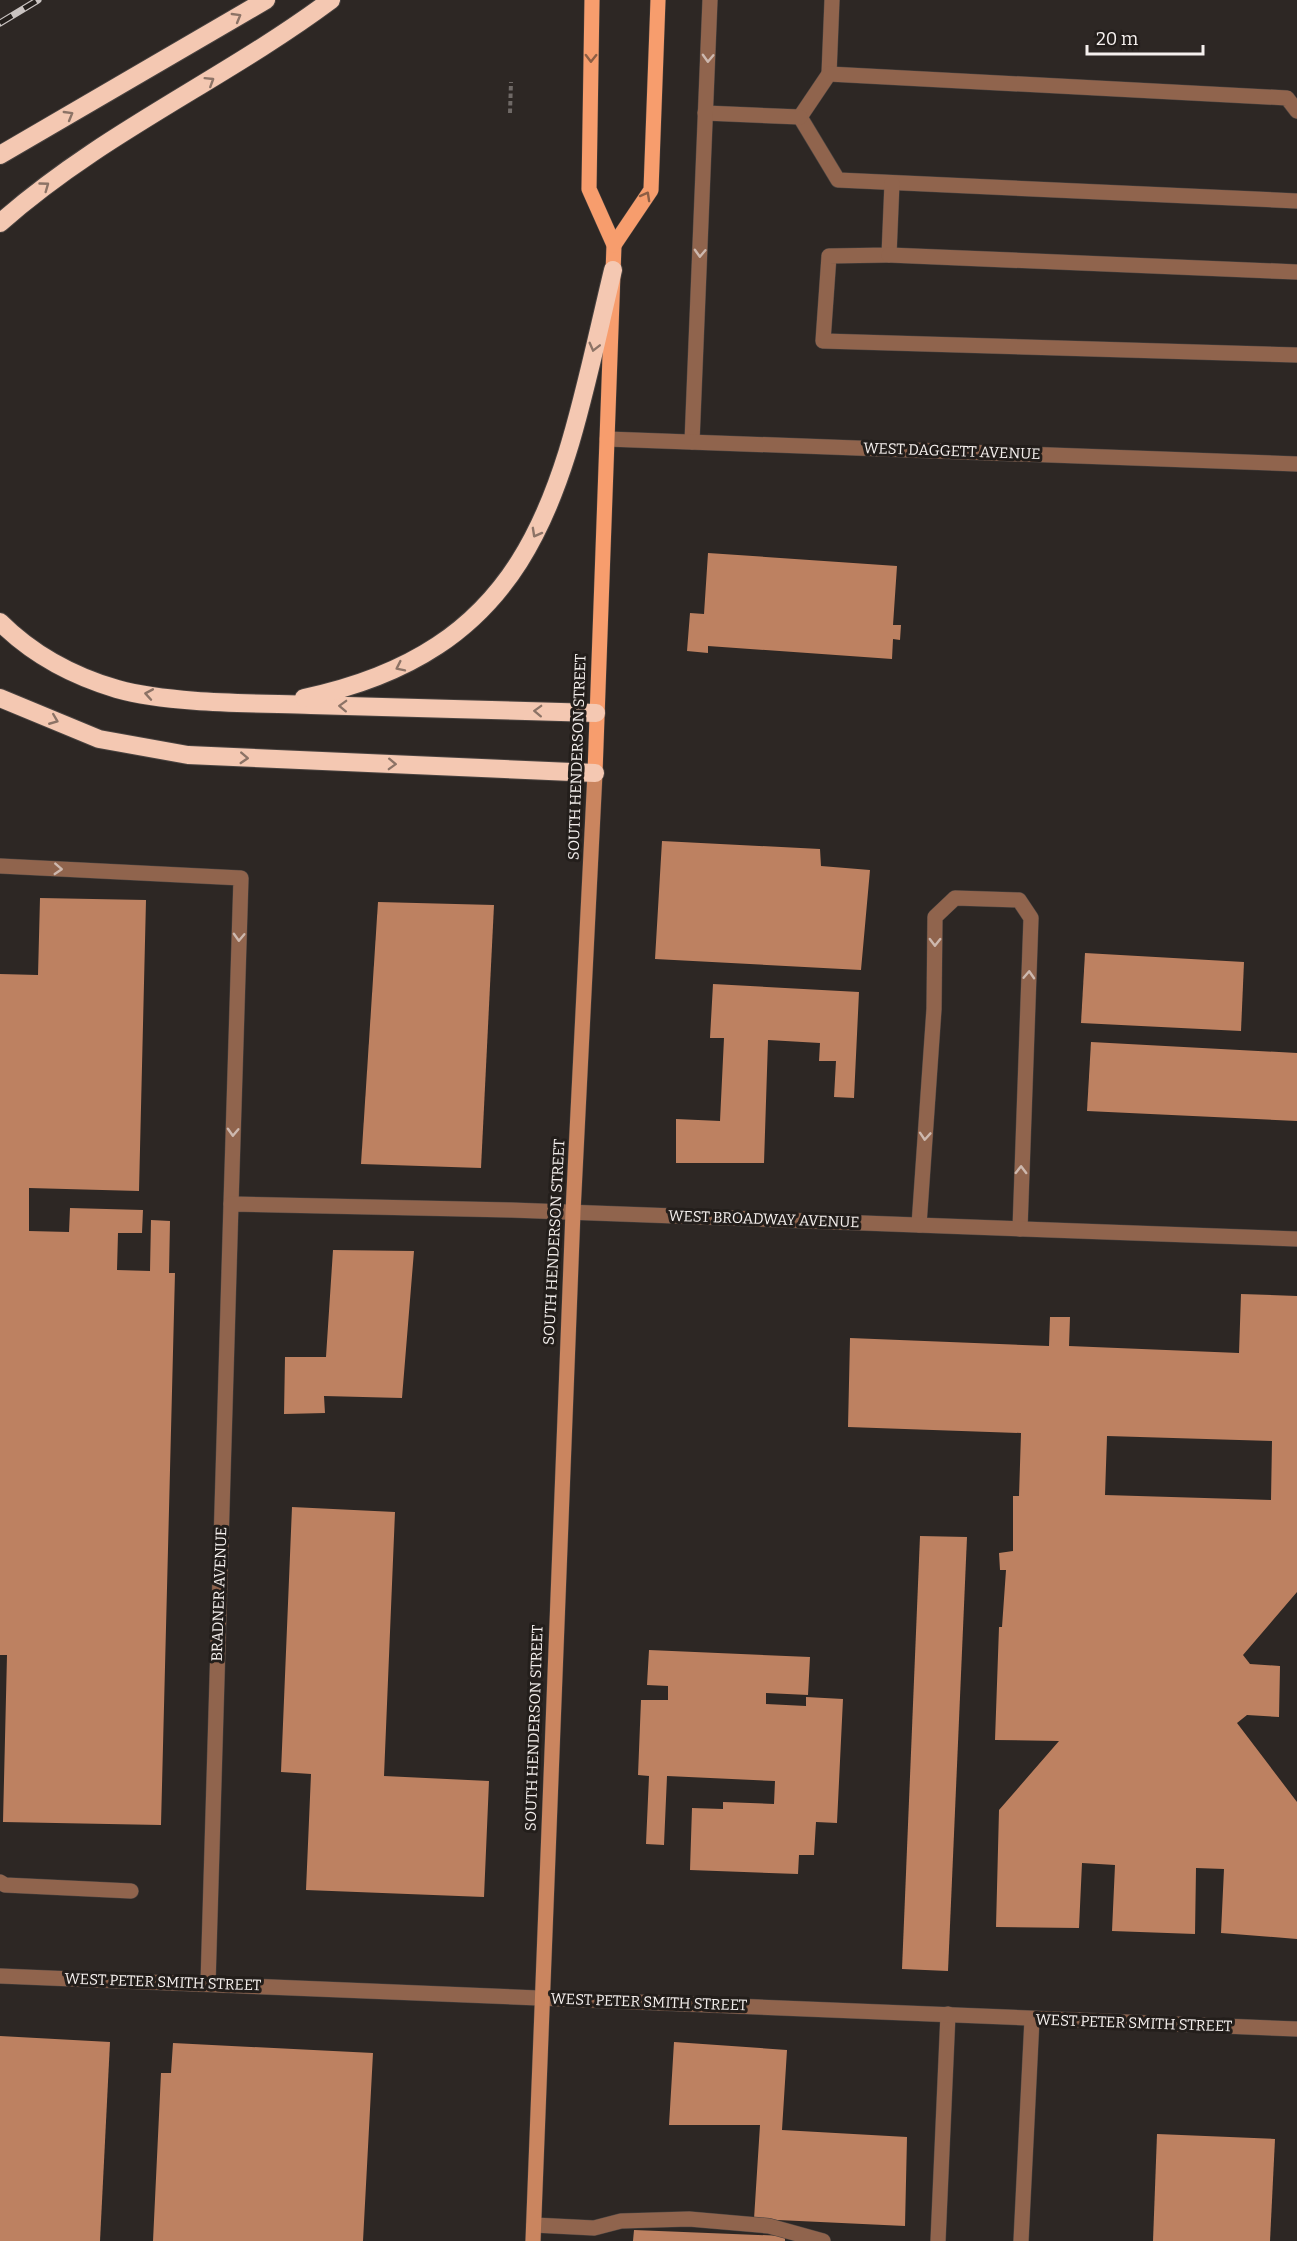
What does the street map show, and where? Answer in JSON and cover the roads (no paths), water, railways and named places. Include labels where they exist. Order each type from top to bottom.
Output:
[{"type":"highway","points":[[0,155],[266,0]]},
{"type":"highway","points":[[0,223],[27,199],[76,164],[289,32],[331,0]]},
{"type":"highway","points":[[273,704],[349,687],[382,676],[424,656],[458,633],[482,612],[505,583],[546,515],[560,475],[574,433],[613,270]]},
{"type":"highway","points":[[0,622],[12,635],[76,675],[118,689],[164,697],[273,704],[597,713]]},
{"type":"highway","points":[[0,698],[99,739],[188,755],[595,773]]},
{"type":"main road","name":"SOUTH HENDERSON STREET","points":[[533,2241],[573,1212],[595,773],[614,245],[590,189],[592,0]]},
{"type":"main road","points":[[614,245],[651,190],[658,0]]},
{"type":"street","points":[[692,441],[710,0]]},
{"type":"street","points":[[800,117],[829,74],[832,0]]},
{"type":"street","points":[[829,74],[1287,98],[1297,111]]},
{"type":"street","points":[[705,113],[800,117]]},
{"type":"street","points":[[800,117],[838,180],[1297,201]]},
{"type":"street","points":[[889,255],[892,183]]},
{"type":"street","points":[[1297,272],[889,255],[829,256],[823,341],[1297,355]]},
{"type":"street","name":"WEST DAGGETT AVENUE","points":[[607,439],[1297,464]]},
{"type":"street","name":"BRADNER AVENUE","points":[[0,866],[241,878],[208,1984]]},
{"type":"street","points":[[919,1225],[934,1009],[935,917],[956,898],[1019,900],[1031,918],[1020,1229]]},
{"type":"street","name":"WEST BROADWAY AVENUE","points":[[231,1204],[573,1212],[1297,1239]]},
{"type":"street","points":[[0,1882],[5,1885],[131,1891]]},
{"type":"street","name":"WEST PETER SMITH STREET","points":[[0,1976],[1297,2029]]},
{"type":"street","points":[[938,2241],[948,2014]]},
{"type":"street","points":[[1021,2241],[1032,2019]]},
{"type":"street","points":[[534,2225],[594,2228],[621,2221],[689,2220],[770,2226],[823,2241]]},
{"type":"railway","points":[[0,23],[38,0]]}]
